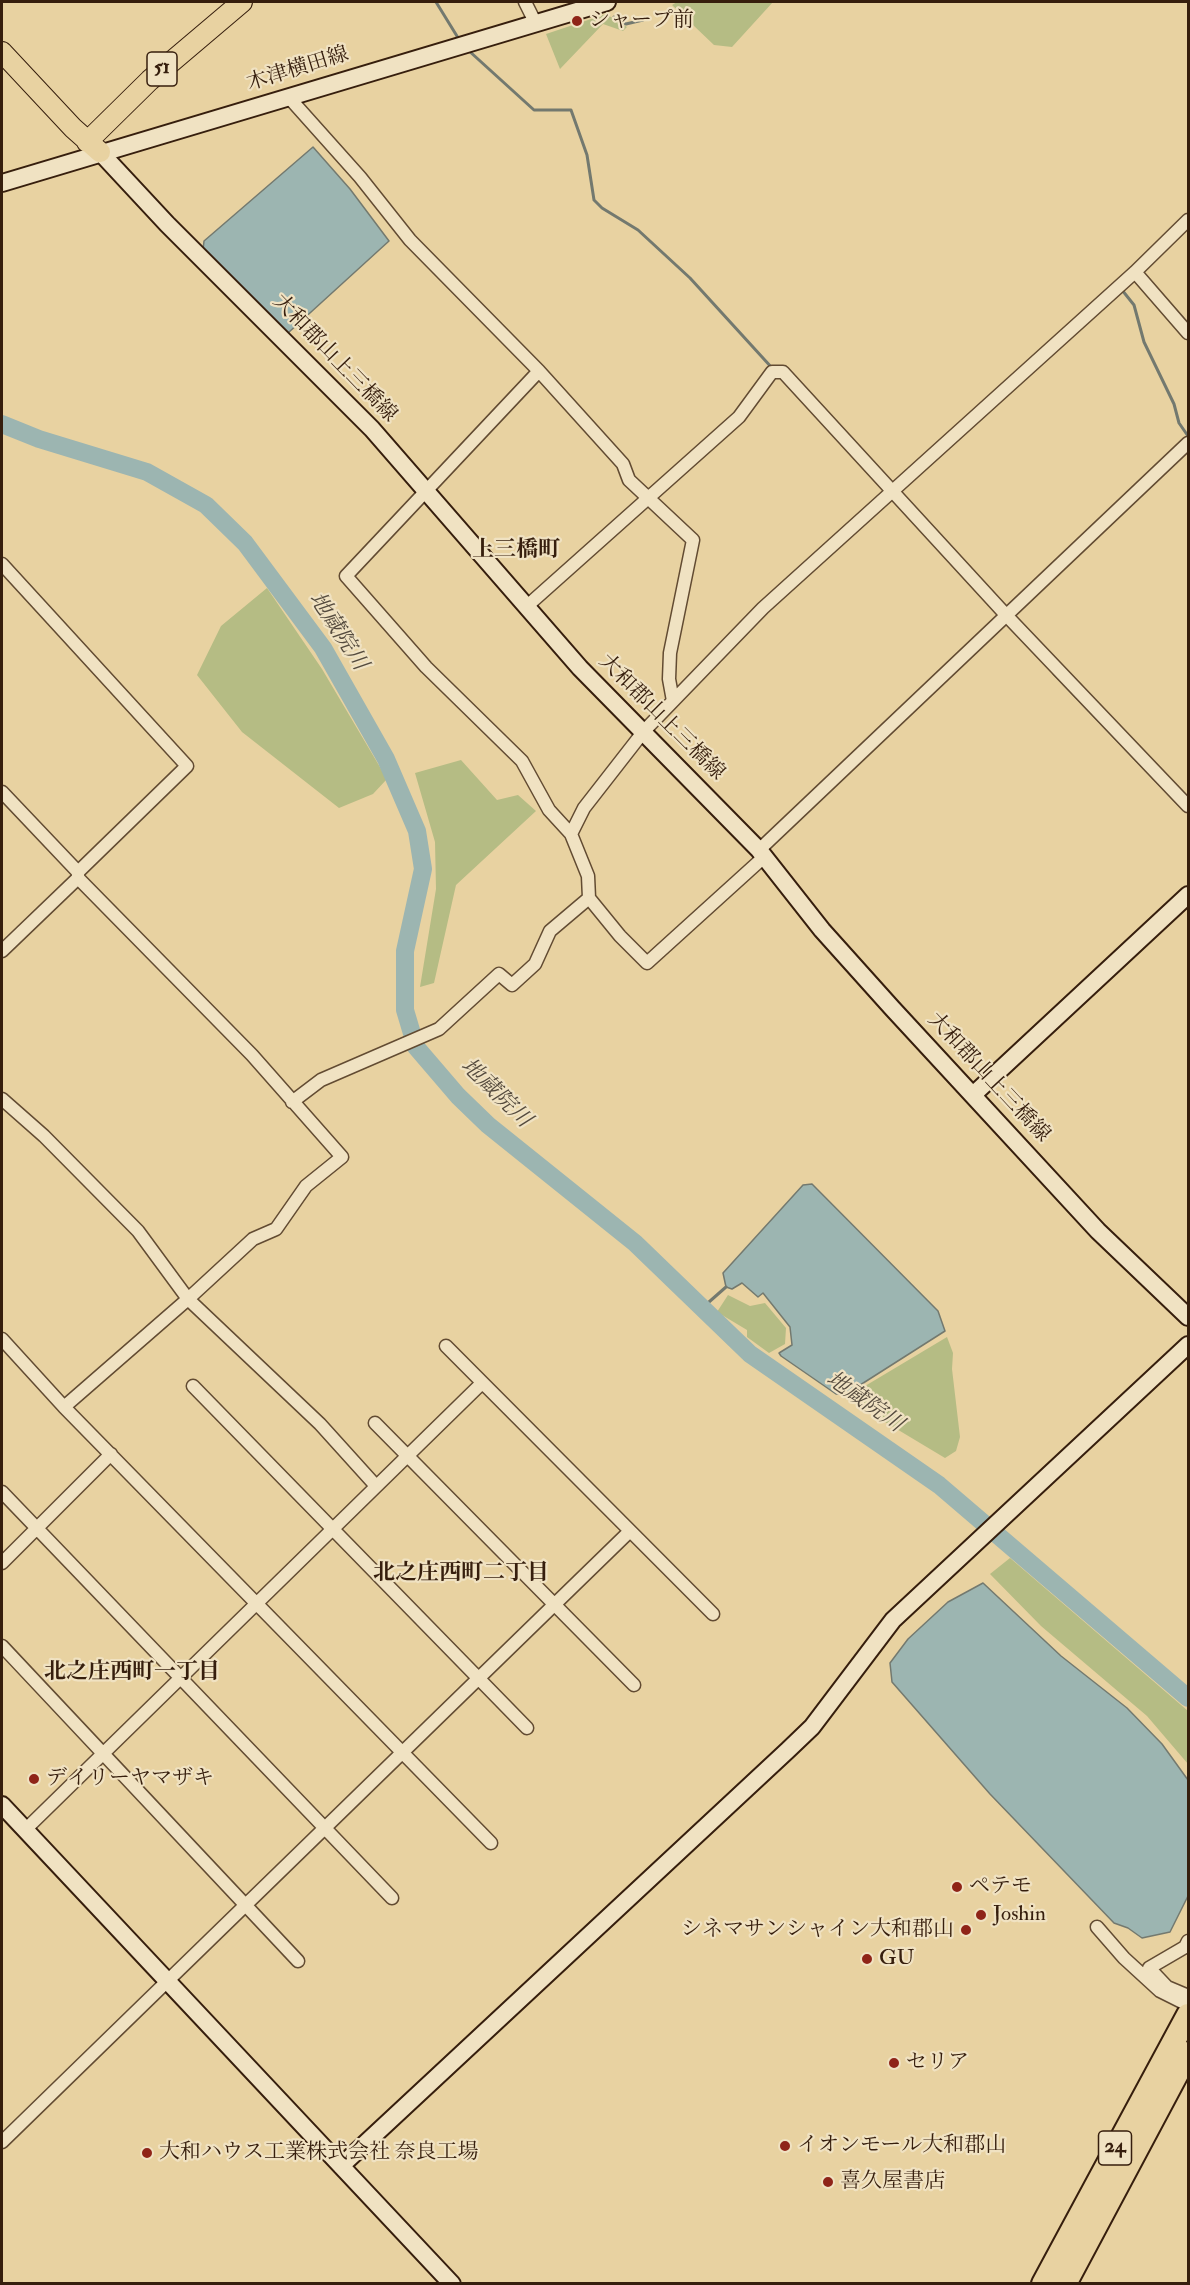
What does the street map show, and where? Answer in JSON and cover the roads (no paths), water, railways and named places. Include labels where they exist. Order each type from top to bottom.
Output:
[{"type":"highway","name":"24","points":[[1043,2283],[1188,2015]]},
{"type":"highway","name":"24","points":[[1065,2283],[1188,2053]]},
{"type":"main road","name":"51","points":[[93,147],[150,80],[242,2]]},
{"type":"main road","name":"木津横田線","points":[[2,183],[93,147],[292,96],[607,2]]},
{"type":"main road","points":[[2,52],[93,147]]},
{"type":"main road","name":"大和郡山上三橋線","points":[[93,147],[372,429],[580,668],[762,854],[822,930],[1098,1230],[1188,1317]]},
{"type":"main road","points":[[974,1094],[1188,896]]},
{"type":"main road","points":[[341,2166],[812,1727],[893,1620],[1188,1345]]},
{"type":"main road","points":[[2,1804],[452,2283]]},
{"type":"street","points":[[525,2],[535,22]]},
{"type":"street","points":[[292,96],[293,102],[360,177],[410,240],[539,371],[623,464],[628,480],[693,540],[670,653],[673,701]]},
{"type":"street","points":[[570,834],[584,808],[644,731],[763,608],[1135,272],[1188,220]]},
{"type":"street","points":[[1135,272],[1188,333]]},
{"type":"street","points":[[539,371],[345,576],[426,667],[522,761],[549,810],[570,834],[588,876],[590,898],[620,936],[647,963],[762,854],[1003,617],[1188,442]]},
{"type":"street","points":[[526,608],[739,417],[777,372],[892,491],[1003,617],[1188,806]]},
{"type":"street","points":[[2,564],[187,766],[2,951]]},
{"type":"street","points":[[2,792],[78,875],[252,1055],[342,1157],[306,1186],[276,1229],[253,1239],[64,1407]]},
{"type":"street","points":[[292,1102],[321,1080],[439,1029],[499,974],[512,985],[535,964],[550,931],[590,898]]},
{"type":"street","points":[[2,1099],[44,1136],[138,1231],[188,1299],[320,1424],[376,1486]]},
{"type":"street","points":[[2,1339],[64,1407],[490,1843]]},
{"type":"street","points":[[446,1346],[713,1614]]},
{"type":"street","points":[[25,1830],[482,1383]]},
{"type":"street","points":[[192,1386],[527,1728]]},
{"type":"street","points":[[375,1423],[634,1685]]},
{"type":"street","points":[[2,1563],[111,1454]]},
{"type":"street","points":[[2,1492],[392,1898]]},
{"type":"street","points":[[2,2142],[630,1531]]},
{"type":"street","points":[[2,1646],[298,1961]]},
{"type":"street","points":[[1097,1927],[1124,1958],[1160,1991],[1182,2001],[1186,1995],[1167,1987],[1149,1968],[1185,1947],[1188,1941]]},
{"type":"water","points":[[313,147],[350,189],[389,241],[288,333],[203,250],[204,241]]},
{"type":"water","points":[[812,1184],[938,1311],[945,1331],[846,1394],[836,1394],[781,1356],[779,1353],[792,1345],[790,1327],[763,1293],[758,1297],[742,1283],[732,1289],[726,1287],[723,1273],[803,1185]]},
{"type":"water","points":[[983,1583],[1061,1656],[1127,1708],[1162,1744],[1188,1780],[1188,1896],[1170,1932],[1142,1938],[1128,1928],[1114,1923],[990,1794],[892,1682],[890,1663],[908,1639],[948,1602]]},
{"type":"waterway","points":[[436,2],[460,41]]},
{"type":"waterway","points":[[614,17],[626,24],[643,20]]},
{"type":"waterway","points":[[468,50],[534,110],[571,110],[587,155],[594,200],[602,208],[638,230],[690,278],[773,369]]},
{"type":"waterway","points":[[1122,290],[1134,305],[1144,342],[1174,404],[1179,423],[1188,436]]},
{"type":"waterway","name":"地蔵院川","points":[[2,424],[39,439],[147,472],[206,505],[245,543],[323,648],[386,759],[417,831],[423,869],[405,951],[405,1010],[416,1047],[458,1096],[488,1125],[635,1243],[750,1354],[939,1485],[1188,1698]]},
{"type":"waterway","points":[[1054,674],[1180,806]]},
{"type":"waterway","points":[[701,1309],[726,1287]]},
{"type":"place","name":"シャープ前","points":[[577,21]]},
{"type":"place","name":"デイリーヤマザキ","points":[[34,1779]]},
{"type":"place","name":"ペテモ","points":[[957,1887]]},
{"type":"place","name":"Joshin","points":[[981,1915]]},
{"type":"place","name":"シネマサンシャイン大和郡山","points":[[966,1930]]},
{"type":"place","name":"GU","points":[[867,1959]]},
{"type":"place","name":"セリア","points":[[894,2063]]},
{"type":"place","name":"イオンモール大和郡山","points":[[785,2146]]},
{"type":"place","name":"大和ハウス工業株式会社 奈良工場","points":[[147,2153]]},
{"type":"place","name":"喜久屋書店","points":[[828,2182]]},
{"type":"district","name":"上三橋町","points":[[516,551]]},
{"type":"district","name":"北之庄西町二丁目","points":[[461,1574]]},
{"type":"district","name":"北之庄西町一丁目","points":[[132,1673]]}]
